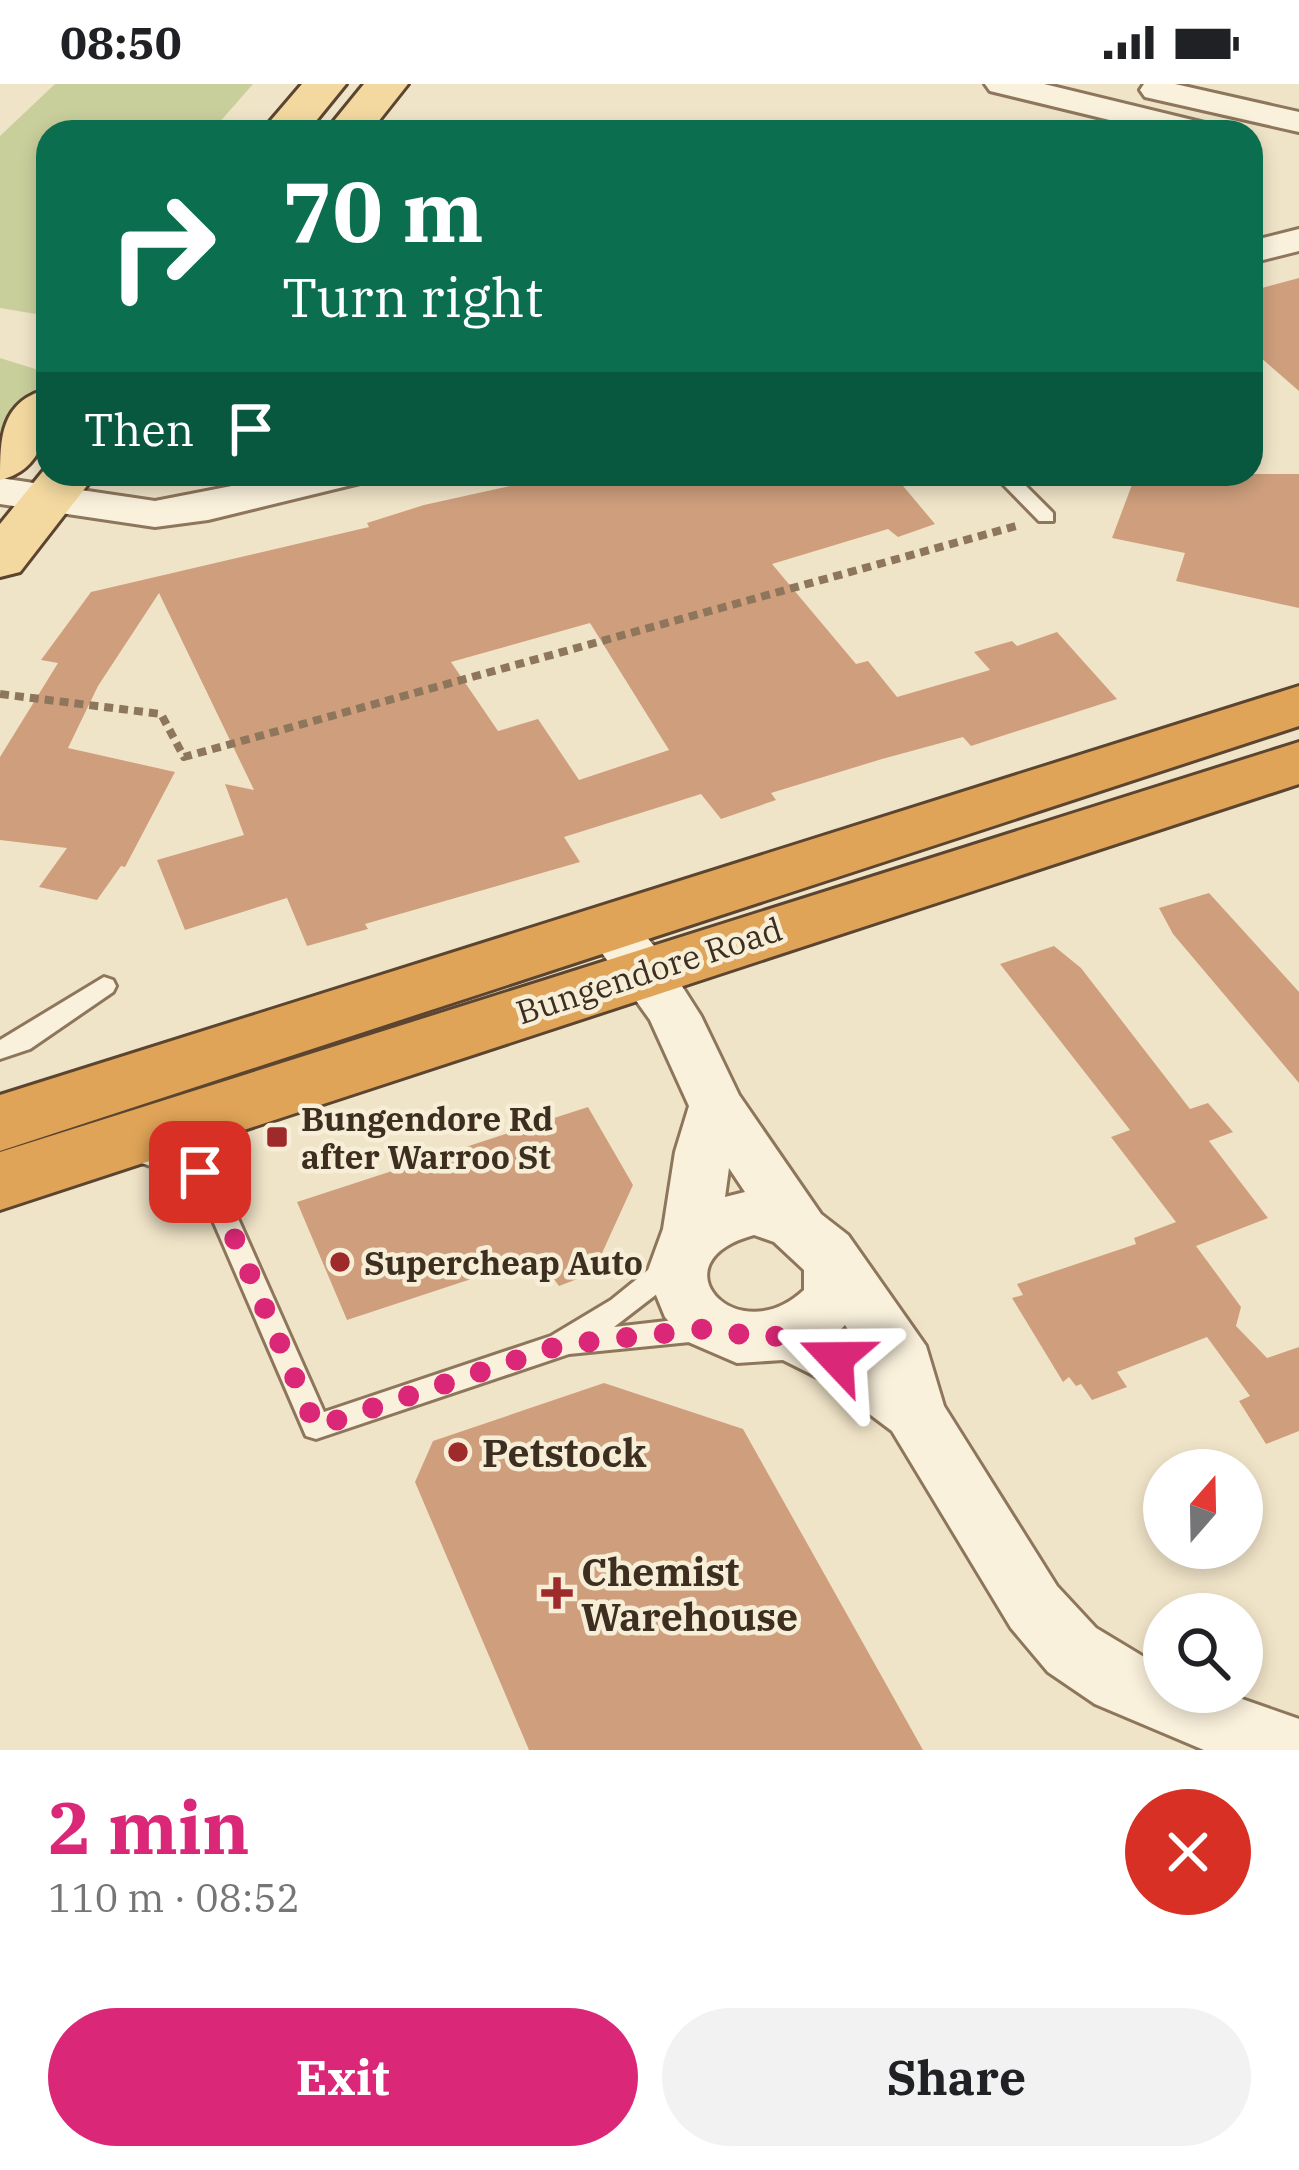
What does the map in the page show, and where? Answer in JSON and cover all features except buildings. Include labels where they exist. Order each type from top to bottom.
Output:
[{"type":"highway","name":"Bungendore Road","points":[[0,1181],[115,1145],[627,948],[1299,705]]},
{"type":"highway","name":"Bungendore Road","points":[[0,1123],[1299,762]]},
{"type":"main road","points":[[294,120],[325,84]]},
{"type":"main road","points":[[357,120],[386,84]]},
{"type":"main road","points":[[0,464],[36,420]]},
{"type":"main road","points":[[0,560],[39,488]]},
{"type":"street","points":[[1003,84],[1152,120]]},
{"type":"street","points":[[1133,84],[1299,122]]},
{"type":"street","points":[[1263,147],[1299,156]]},
{"type":"street","points":[[1263,249],[1299,240]]},
{"type":"street","points":[[39,488],[129,513],[170,513],[291,486]]},
{"type":"street","points":[[627,948],[682,1031],[717,1106],[905,1364],[914,1412],[1034,1607],[1072,1651],[1119,1682],[1173,1707],[1294,1750]]},
{"type":"street","points":[[685,1249],[730,1214],[754,1211],[812,1238],[832,1288],[809,1323],[762,1339],[712,1328],[682,1301],[676,1274],[705,1165],[706,1128],[717,1106]]},
{"type":"street","points":[[787,1334],[848,1364],[914,1412]]},
{"type":"lane","points":[[1015,486],[1046,517]]},
{"type":"lane","points":[[0,1050],[22,1042],[104,986]]},
{"type":"lane","points":[[115,1145],[200,1172],[224,1214],[316,1427],[561,1345],[712,1328]]},
{"type":"lane","points":[[561,1345],[621,1308],[685,1249]]},
{"type":"path","points":[[0,694],[161,714],[184,757],[1046,517]]},
{"type":"green space","points":[[55,84],[253,84],[222,120],[36,120],[36,314],[0,308],[0,136]]},
{"type":"green space","points":[[0,358],[36,369],[36,402],[0,443]]},
{"type":"place","name":"Bungendore Rd after Warroo St","points":[[277,1137]]},
{"type":"place","name":"Supercheap Auto","points":[[340,1262]]},
{"type":"place","name":"Petstock","points":[[458,1452]]},
{"type":"place","name":"Chemist Warehouse","points":[[557,1593]]},
{"type":"route","points":[[200,1172],[224,1214],[316,1427],[561,1345],[712,1328],[762,1339],[787,1334],[836,1358]]}]
